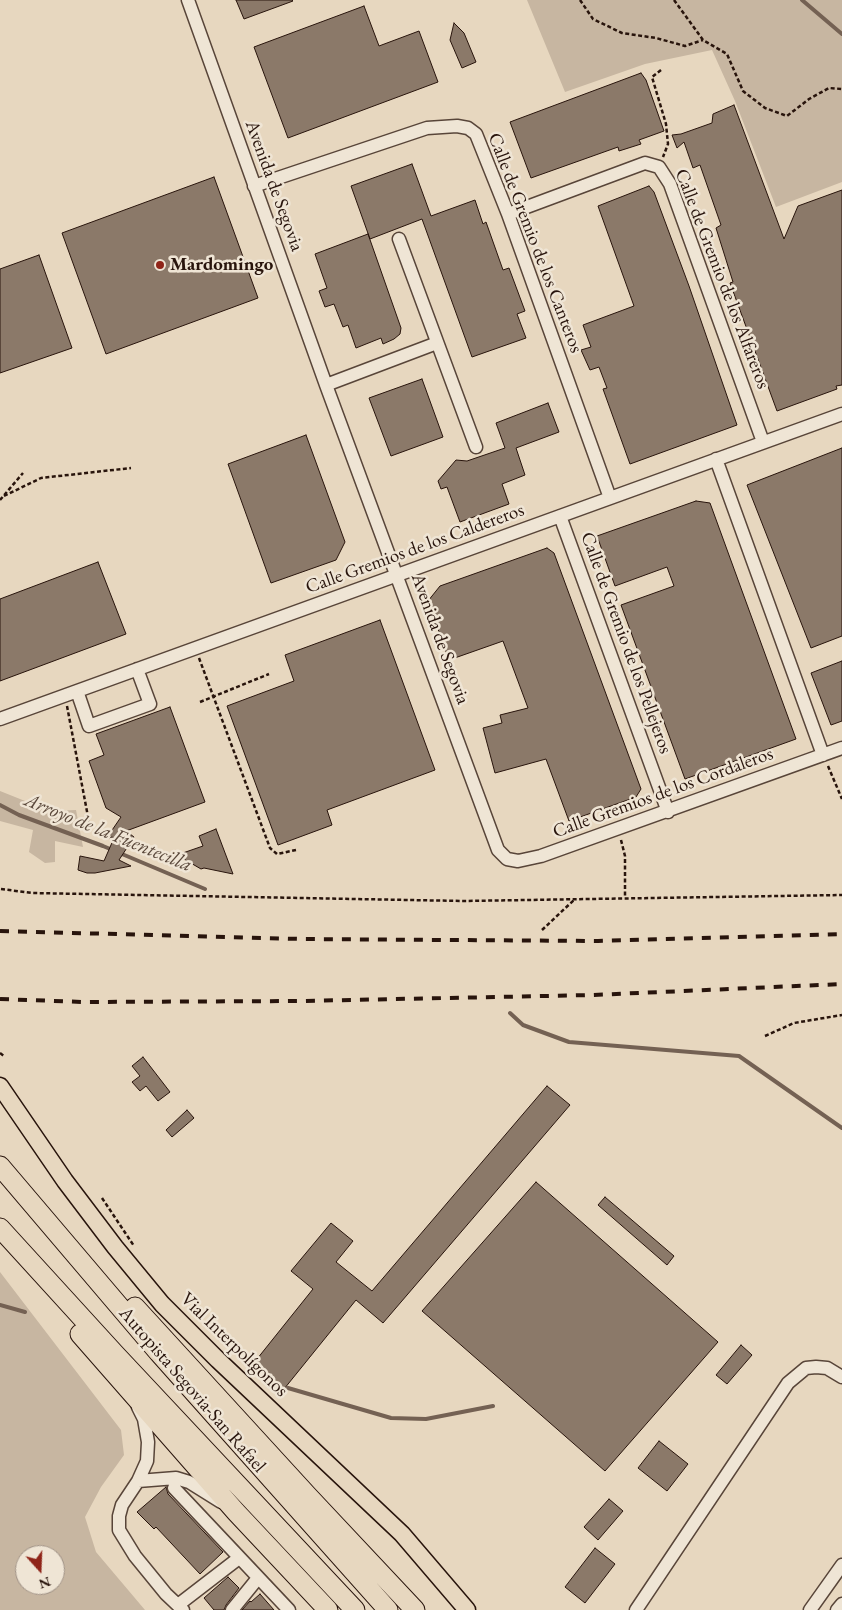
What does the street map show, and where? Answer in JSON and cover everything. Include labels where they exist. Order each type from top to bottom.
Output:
[{"type":"highway","name":"Autopista Segovia-San Rafael","points":[[0,1166],[158,1353],[388,1610]]},
{"type":"highway","points":[[17,1186],[156,1329],[415,1610]]},
{"type":"highway","name":"Autopista Segovia-San Rafael","points":[[0,1228],[128,1368],[355,1610]]},
{"type":"highway","points":[[0,1233],[62,1313],[323,1610]]},
{"type":"highway","points":[[286,1567],[328,1610]]},
{"type":"main road","name":"Vial Interpolígonos","points":[[0,1086],[65,1181],[115,1247],[162,1304],[218,1360],[402,1534],[467,1610]]},
{"type":"street","name":"Avenida de Segovia","points":[[188,0],[326,385],[498,850]]},
{"type":"street","name":"Calle de Gremio de los Canteros","points":[[254,186],[427,128],[458,126],[468,128],[476,134],[508,214],[610,498]]},
{"type":"street","name":"Calle de Gremio de los Alfareros","points":[[508,214],[645,163],[659,167],[670,184],[763,442]]},
{"type":"street","points":[[399,239],[476,447]]},
{"type":"street","points":[[326,385],[437,343]]},
{"type":"street","name":"Calle Gremios de los Caldereros","points":[[0,719],[842,414]]},
{"type":"street","points":[[716,459],[823,755]]},
{"type":"street","name":"Calle de Gremio de los Pellejeros","points":[[560,516],[668,812]]},
{"type":"street","points":[[71,693],[89,726],[150,704],[137,669]]},
{"type":"street","name":"Calle Gremios de los Cordaleros","points":[[498,850],[507,859],[518,861],[541,856],[842,748]]},
{"type":"street","points":[[636,1610],[788,1383],[806,1368],[827,1368],[842,1377]]},
{"type":"street","points":[[132,1394],[144,1419],[148,1442],[147,1461],[138,1481],[122,1505],[119,1516],[120,1530],[135,1556],[180,1608],[239,1558]]},
{"type":"street","points":[[138,1481],[176,1478],[189,1482],[236,1512]]},
{"type":"street","points":[[174,1488],[288,1610]]},
{"type":"street","points":[[810,1610],[842,1565]]},
{"type":"street","points":[[232,1610],[258,1578]]},
{"type":"street","points":[[837,1610],[842,1604]]},
{"type":"path","points":[[580,0],[593,19],[622,33],[656,38],[686,46],[703,40]]},
{"type":"path","points":[[674,0],[703,40],[727,54],[743,91],[765,108],[787,116],[809,99],[829,88],[842,89]]},
{"type":"path","points":[[659,167],[668,144],[666,124],[652,77],[661,70]]},
{"type":"path","points":[[4,496],[41,478],[131,468]]},
{"type":"path","points":[[0,500],[24,474]]},
{"type":"path","points":[[196,648],[270,848],[277,854],[296,850]]},
{"type":"path","points":[[200,702],[269,674]]},
{"type":"path","points":[[71,693],[89,822]]},
{"type":"path","points":[[823,755],[842,799]]},
{"type":"path","points":[[617,830],[625,856],[625,898]]},
{"type":"path","points":[[1,889],[32,893],[464,901],[842,895]]},
{"type":"path","points":[[542,930],[575,899]]},
{"type":"path","points":[[765,1036],[794,1023],[842,1015]]},
{"type":"path","points":[[0,1053],[4,1056]]},
{"type":"shaded area","points":[[527,0],[842,0],[842,182],[776,207],[735,101],[712,50],[645,64],[565,92]]},
{"type":"shaded area","points":[[0,791],[50,811],[76,810],[83,847],[55,841],[55,862],[45,863],[29,852],[33,830],[0,821]]},
{"type":"shaded area","points":[[0,1272],[121,1430],[124,1455],[101,1487],[85,1517],[96,1552],[145,1610],[0,1610]]},
{"type":"building","points":[[236,0],[292,0],[293,1],[244,19]]},
{"type":"building","points":[[364,6],[379,46],[419,31],[438,82],[288,138],[254,47]]},
{"type":"building","points":[[454,23],[464,33],[476,62],[462,68],[450,40]]},
{"type":"building","points":[[641,73],[646,80],[664,131],[639,140],[641,144],[619,151],[618,147],[531,178],[510,122]]},
{"type":"building","points":[[734,105],[784,239],[798,206],[842,190],[842,385],[836,386],[837,389],[777,411],[730,283],[733,282],[716,228],[721,225],[700,165],[693,168],[684,142],[677,148],[672,135],[681,134],[712,123],[713,114]]},
{"type":"building","points":[[412,164],[431,216],[475,200],[483,224],[486,222],[503,270],[509,268],[525,311],[517,314],[526,338],[472,357],[422,219],[370,239],[351,186]]},
{"type":"building","name":"Mardomingo","points":[[214,177],[258,298],[106,354],[62,233]]},
{"type":"building","points":[[649,186],[654,192],[689,286],[737,425],[630,464],[603,389],[607,388],[599,367],[590,370],[581,350],[591,347],[583,325],[634,306],[598,206]]},
{"type":"building","points":[[368,234],[401,328],[400,334],[383,344],[381,338],[356,348],[348,325],[343,327],[334,304],[325,307],[319,291],[327,288],[315,254]]},
{"type":"building","points":[[39,255],[72,348],[0,373],[0,269]]},
{"type":"building","points":[[422,379],[443,437],[391,456],[369,398]]},
{"type":"building","points":[[548,403],[559,432],[516,448],[525,475],[502,484],[509,504],[460,522],[447,487],[441,489],[438,481],[456,460],[467,461],[505,448],[496,423]]},
{"type":"building","points":[[306,435],[345,542],[336,560],[271,583],[228,464]]},
{"type":"building","points":[[842,448],[842,636],[811,648],[747,485]]},
{"type":"building","points":[[696,501],[710,503],[796,739],[685,779],[621,605],[674,586],[667,567],[615,586],[597,536]]},
{"type":"building","points":[[547,548],[554,553],[641,789],[636,797],[569,821],[546,759],[495,773],[483,728],[502,723],[500,715],[528,708],[503,641],[449,660],[428,601],[440,586]]},
{"type":"building","points":[[98,562],[126,634],[0,681],[0,599]]},
{"type":"building","points":[[380,620],[435,770],[327,810],[332,825],[278,845],[227,706],[294,681],[285,655]]},
{"type":"building","points":[[842,661],[842,721],[831,725],[811,673]]},
{"type":"building","points":[[170,707],[205,802],[126,831],[134,837],[119,860],[131,866],[95,873],[78,870],[80,856],[104,861],[114,838],[106,839],[121,817],[106,808],[89,761],[104,755],[96,734]]},
{"type":"building","points":[[216,829],[233,874],[201,869],[177,855],[203,846],[199,836]]},
{"type":"building","points":[[143,1057],[170,1092],[158,1101],[146,1086],[140,1091],[132,1082],[140,1076],[132,1066]]},
{"type":"building","points":[[547,1086],[570,1105],[383,1323],[356,1300],[280,1394],[249,1369],[313,1289],[291,1271],[331,1223],[353,1241],[336,1262],[372,1291]]},
{"type":"building","points":[[187,1110],[194,1118],[172,1137],[166,1130]]},
{"type":"building","points":[[536,1182],[718,1342],[605,1471],[422,1311]]},
{"type":"building","points":[[605,1197],[674,1256],[667,1265],[598,1205]]},
{"type":"building","points":[[741,1345],[752,1355],[727,1384],[716,1375]]},
{"type":"building","points":[[659,1441],[688,1464],[667,1491],[638,1468]]},
{"type":"building","points":[[166,1487],[168,1494],[223,1552],[200,1574],[156,1527],[154,1529],[137,1512]]},
{"type":"building","points":[[609,1499],[623,1511],[598,1540],[584,1527]]},
{"type":"building","points":[[595,1548],[615,1564],[585,1603],[565,1587]]},
{"type":"building","points":[[228,1577],[239,1588],[224,1610],[214,1610],[204,1598]]},
{"type":"building","points":[[260,1594],[274,1610],[242,1610],[250,1601]]},
{"type":"waterway","points":[[802,0],[842,34]]},
{"type":"waterway","name":"Arroyo de la Fuentecilla","points":[[0,805],[19,815],[103,846],[205,889]]},
{"type":"waterway","name":"Arroyo de la Fuentecilla","points":[[510,1013],[523,1025],[569,1042],[739,1056],[842,1128]]},
{"type":"waterway","points":[[0,1305],[25,1312]]},
{"type":"waterway","points":[[288,1388],[391,1418],[426,1419],[493,1406]]},
{"type":"railway","points":[[0,931],[302,939],[598,941],[842,934]]},
{"type":"railway","points":[[0,999],[84,1002],[301,1001],[593,995],[842,984]]},
{"type":"place","name":"Mardomingo","points":[[160,265]]}]
